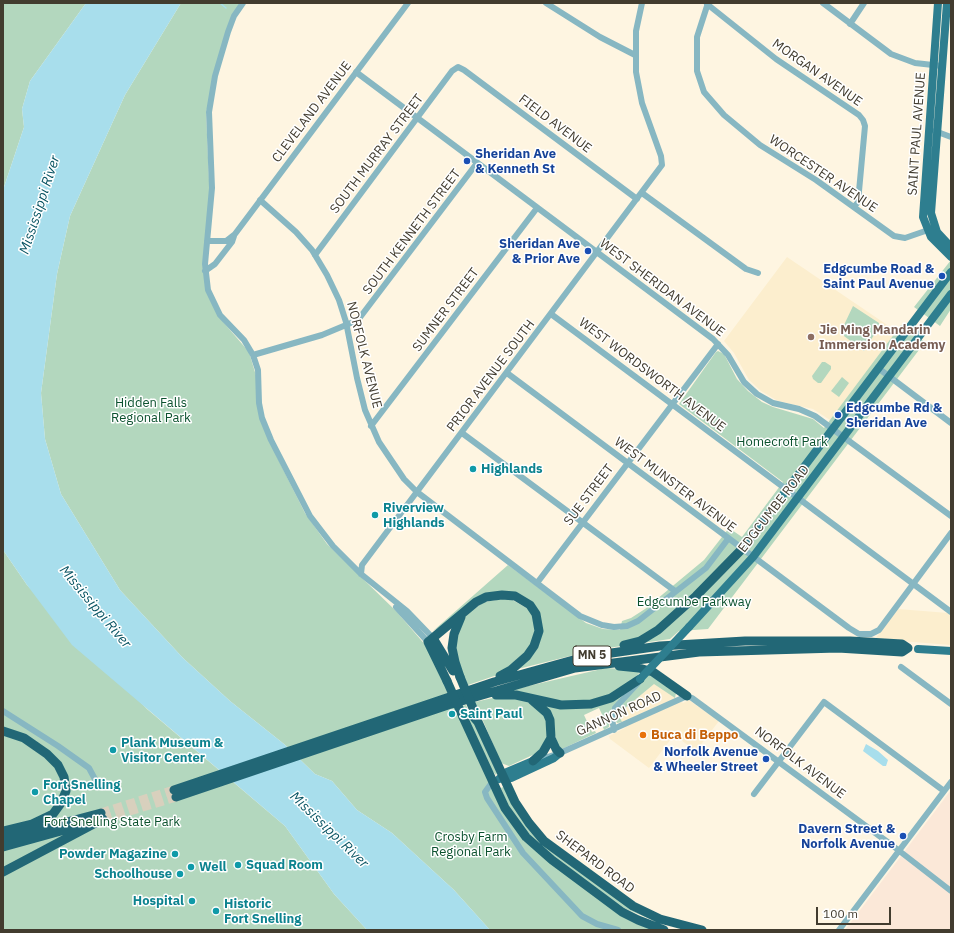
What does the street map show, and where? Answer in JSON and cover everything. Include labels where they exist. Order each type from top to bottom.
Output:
[{"type":"highway","points":[[602,654],[640,641],[658,630],[696,596],[742,549]]},
{"type":"highway","points":[[472,717],[455,679],[431,640],[476,602],[486,597],[509,595],[520,599],[530,606],[536,614],[538,625],[534,646],[522,661],[505,674],[473,689]]},
{"type":"highway","points":[[464,612],[456,628],[453,641],[455,679],[472,717]]},
{"type":"highway","name":"MN 5","points":[[446,702],[473,689],[536,669],[602,654],[660,646],[745,641],[850,641],[902,644],[908,648],[918,649]]},
{"type":"highway","name":"MN 5","points":[[178,792],[446,702],[483,694],[575,668],[699,652],[817,648],[902,652],[908,648]]},
{"type":"highway","points":[[600,664],[639,668],[653,672],[687,696]]},
{"type":"highway","points":[[483,694],[508,694],[561,704],[591,704],[617,695],[640,679]]},
{"type":"highway","points":[[528,697],[541,705],[547,713],[550,720],[551,738],[556,749],[560,753]]},
{"type":"highway","name":"SHEPARD ROAD","points":[[472,717],[515,802],[528,823],[544,841],[621,899],[640,910],[660,919],[702,930]]},
{"type":"highway","name":"SHEPARD ROAD","points":[[472,717],[493,782],[505,808],[515,823],[537,849],[622,912],[664,930]]},
{"type":"highway","points":[[3,731],[24,738],[44,751],[58,765],[64,777],[66,791],[57,809],[53,814],[32,824]]},
{"type":"highway","points":[[533,761],[543,752],[551,738]]},
{"type":"highway","points":[[3,831],[61,818],[102,816]]},
{"type":"highway","points":[[3,839],[102,816]]},
{"type":"highway","points":[[3,847],[102,816]]},
{"type":"highway","points":[[3,872],[102,816]]},
{"type":"main road","name":"SAINT PAUL AVENUE","points":[[934,131],[934,66],[938,3]]},
{"type":"main road","name":"SAINT PAUL AVENUE","points":[[947,3],[942,66],[923,206],[923,217],[931,229],[951,247]]},
{"type":"main road","name":"SAINT PAUL AVENUE","points":[[931,229],[935,243],[951,257]]},
{"type":"main road","name":"EDGCUMBE ROAD","points":[[742,549],[951,272]]},
{"type":"main road","name":"EDGCUMBE ROAD","points":[[640,679],[753,557],[951,294]]},
{"type":"main road","name":"MN 5","points":[[918,649],[951,651]]},
{"type":"main road","name":"GANNON ROAD","points":[[503,777],[511,778],[554,758],[560,753]]},
{"type":"main road","name":"GANNON ROAD","points":[[493,782],[503,777],[507,772],[533,761]]},
{"type":"street","points":[[243,3],[234,16],[228,32],[211,93],[209,126],[212,188],[205,271],[208,290],[217,311],[244,340],[254,355],[258,370],[261,411],[271,440],[310,516],[333,546],[360,574],[387,596],[431,640]]},
{"type":"street","name":"CLEVELAND AVENUE","points":[[205,271],[215,264],[232,242],[235,234],[260,200],[408,3]]},
{"type":"street","points":[[546,3],[600,38],[635,55],[636,31],[642,3]]},
{"type":"street","name":"WORCESTER AVENUE","points":[[707,3],[699,25],[696,59],[700,82],[709,100],[750,138],[816,180],[894,236],[905,238],[931,229]]},
{"type":"street","name":"MORGAN AVENUE","points":[[707,3],[781,63],[859,115],[864,120],[865,126],[858,202],[854,207]]},
{"type":"street","points":[[822,3],[899,58],[934,66],[942,66]]},
{"type":"street","points":[[850,24],[864,3]]},
{"type":"street","name":"PRIOR AVENUE SOUTH","points":[[360,574],[362,565],[637,199],[663,162],[642,103],[636,72],[635,55]]},
{"type":"street","name":"SOUTH MURRAY STREET","points":[[315,255],[452,71],[458,68]]},
{"type":"street","name":"FIELD AVENUE","points":[[458,68],[464,70],[637,199]]},
{"type":"street","name":"WEST SHERIDAN AVENUE","points":[[356,72],[718,344],[728,355],[744,382],[757,394],[773,403],[807,412],[833,429],[951,516]]},
{"type":"street","points":[[934,131],[951,137]]},
{"type":"street","name":"SOUTH KENNETH STREET","points":[[254,355],[322,335],[358,320],[478,163]]},
{"type":"street","points":[[642,192],[746,269],[758,273]]},
{"type":"street","name":"NORFOLK AVENUE","points":[[260,200],[291,227],[315,255],[334,289],[347,325],[360,396],[371,426],[395,468],[417,492],[580,616],[602,625],[627,626],[638,621],[675,591]]},
{"type":"street","name":"SUMNER STREET","points":[[371,426],[537,208]]},
{"type":"street","points":[[207,241],[226,241],[235,234]]},
{"type":"street","name":"WEST WORDSWORTH AVENUE","points":[[551,314],[951,612]]},
{"type":"street","name":"SUE STREET","points":[[537,583],[718,344]]},
{"type":"street","points":[[878,368],[951,423]]},
{"type":"street","name":"WEST MUNSTER AVENUE","points":[[507,373],[849,628],[863,634],[876,632],[913,583]]},
{"type":"street","points":[[462,433],[675,591],[706,568],[728,539]]},
{"type":"street","points":[[913,583],[951,533]]},
{"type":"street","points":[[901,667],[951,704]]},
{"type":"street","name":"EDGCUMBE ROAD","points":[[614,730],[612,719],[615,708],[640,679]]},
{"type":"street","name":"NORFOLK AVENUE","points":[[687,696],[697,700],[951,891]]},
{"type":"street","name":"GANNON ROAD","points":[[533,761],[560,753],[687,696]]},
{"type":"street","points":[[754,794],[824,702],[944,791]]},
{"type":"street","points":[[3,711],[58,746],[89,768],[97,783]]},
{"type":"street","points":[[493,782],[487,786],[485,792],[487,798],[523,854],[582,916],[597,924],[618,930]]},
{"type":"street","points":[[839,930],[951,782]]},
{"type":"shaded area","name":"Jie Ming Mandarin Immersion Academy","points":[[787,257],[899,333],[833,422],[813,409],[778,401],[761,391],[749,380],[734,353],[724,341]]},
{"type":"shaded area","points":[[898,609],[948,613],[951,615],[951,645],[875,639]]},
{"type":"shaded area","points":[[654,683],[683,703],[689,700],[719,721],[696,751],[674,735],[649,768],[610,739],[609,736],[625,728],[618,714]]},
{"type":"shaded area","points":[[951,790],[951,930],[845,930]]},
{"type":"green space","points":[[3,3],[86,3],[30,81],[22,109],[24,127],[3,190]]},
{"type":"green space","name":"Hidden Falls Regional Park","points":[[181,3],[241,3],[237,8],[206,112],[210,203],[206,289],[224,323],[249,352],[257,379],[259,412],[276,455],[305,513],[327,544],[396,611],[427,647],[522,837],[654,930],[490,930],[454,890],[392,833],[357,810],[332,781],[315,774],[284,744],[230,701],[183,658],[120,590],[61,494],[45,439],[41,393],[57,274],[70,216],[125,95]]},
{"type":"green space","points":[[951,260],[951,309],[940,326],[914,307]]},
{"type":"green space","points":[[853,306],[879,323],[879,327],[864,351],[844,336],[844,325]]},
{"type":"green space","points":[[901,325],[925,342],[708,629],[679,631],[670,639],[594,650],[518,669],[537,647],[535,608],[497,592],[433,631],[508,565],[586,623],[603,629],[620,630],[622,621],[631,618],[645,609],[704,560],[729,528],[742,537],[783,482],[679,404],[716,352],[718,351],[724,354],[737,379],[748,391],[762,402],[773,407],[813,419],[824,428]]},
{"type":"green space","points":[[822,362],[825,362],[831,366],[831,369],[821,383],[818,383],[812,376]]},
{"type":"green space","points":[[842,377],[849,383],[839,397],[831,391]]},
{"type":"green space","name":"Fort Snelling State Park","points":[[3,550],[27,585],[147,709],[285,826],[334,894],[367,930],[3,930]]},
{"type":"green space","points":[[509,598],[530,610],[537,629],[531,647],[500,674],[468,685],[460,669],[455,641],[464,616],[484,602]]},
{"type":"green space","points":[[606,668],[642,670],[631,682],[605,698],[570,703],[511,690]]},
{"type":"green space","points":[[650,673],[676,693],[675,698],[654,684],[618,714],[622,722],[617,723],[615,719],[617,709]]},
{"type":"green space","points":[[622,696],[610,711],[609,727],[604,730],[603,727],[607,725],[599,708],[584,715],[592,732],[595,731],[596,733],[562,749],[559,748],[546,707],[547,704],[558,707]]},
{"type":"green space","points":[[497,697],[527,700],[546,717],[547,739],[537,753],[509,766],[501,763],[475,702]]},
{"type":"green space","points":[[466,705],[497,773],[496,775],[492,771],[462,706]]},
{"type":"green space","points":[[503,787],[555,854],[625,905],[659,923],[624,908],[551,855],[532,839],[508,806],[501,788]]},
{"type":"water","name":"Mississippi River","points":[[86,3],[181,3],[125,95],[70,216],[57,274],[41,393],[45,439],[61,494],[120,590],[183,658],[230,701],[284,744],[315,774],[332,781],[357,810],[392,833],[454,890],[490,930],[367,930],[334,894],[285,826],[72,645],[3,550],[3,190],[24,127],[22,109],[30,81]]},
{"type":"water","points":[[866,744],[878,751],[888,760],[886,766],[883,766],[863,751]]},
{"type":"waterway","points":[[220,3],[226,8]]},
{"type":"tunnel","points":[[101,813],[174,790]]},
{"type":"tunnel","points":[[103,819],[176,797]]},
{"type":"place","name":"Sheridan Ave & Kenneth St","points":[[467,161]]},
{"type":"place","name":"Sheridan Ave & Prior Ave","points":[[588,251]]},
{"type":"place","name":"Edgcumbe Road & Saint Paul Avenue","points":[[942,276]]},
{"type":"place","name":"Jie Ming Mandarin Immersion Academy","points":[[811,337]]},
{"type":"place","name":"Edgcumbe Rd & Sheridan Ave","points":[[838,415]]},
{"type":"place","name":"Highlands","points":[[473,469]]},
{"type":"place","name":"Riverview Highlands","points":[[375,515]]},
{"type":"place","name":"Saint Paul","points":[[452,714]]},
{"type":"place","name":"Buca di Beppo","points":[[643,735]]},
{"type":"place","name":"Plank Museum & Visitor Center","points":[[113,750]]},
{"type":"place","name":"Norfolk Avenue & Wheeler Street","points":[[766,759]]},
{"type":"place","name":"Fort Snelling Chapel","points":[[35,792]]},
{"type":"place","name":"Davern Street & Norfolk Avenue","points":[[903,836]]},
{"type":"place","name":"Powder Magazine","points":[[175,854]]},
{"type":"place","name":"Squad Room","points":[[238,865]]},
{"type":"place","name":"Well","points":[[191,867]]},
{"type":"place","name":"Schoolhouse","points":[[180,874]]},
{"type":"place","name":"Hospital","points":[[192,901]]},
{"type":"place","name":"Historic Fort Snelling","points":[[216,911]]},
{"type":"park label","name":"Homecroft Park","points":[[782,442]]},
{"type":"park label","name":"Edgcumbe Parkway","points":[[694,602]]},
{"type":"park label","name":"Crosby Farm Regional Park","points":[[471,844]]}]
